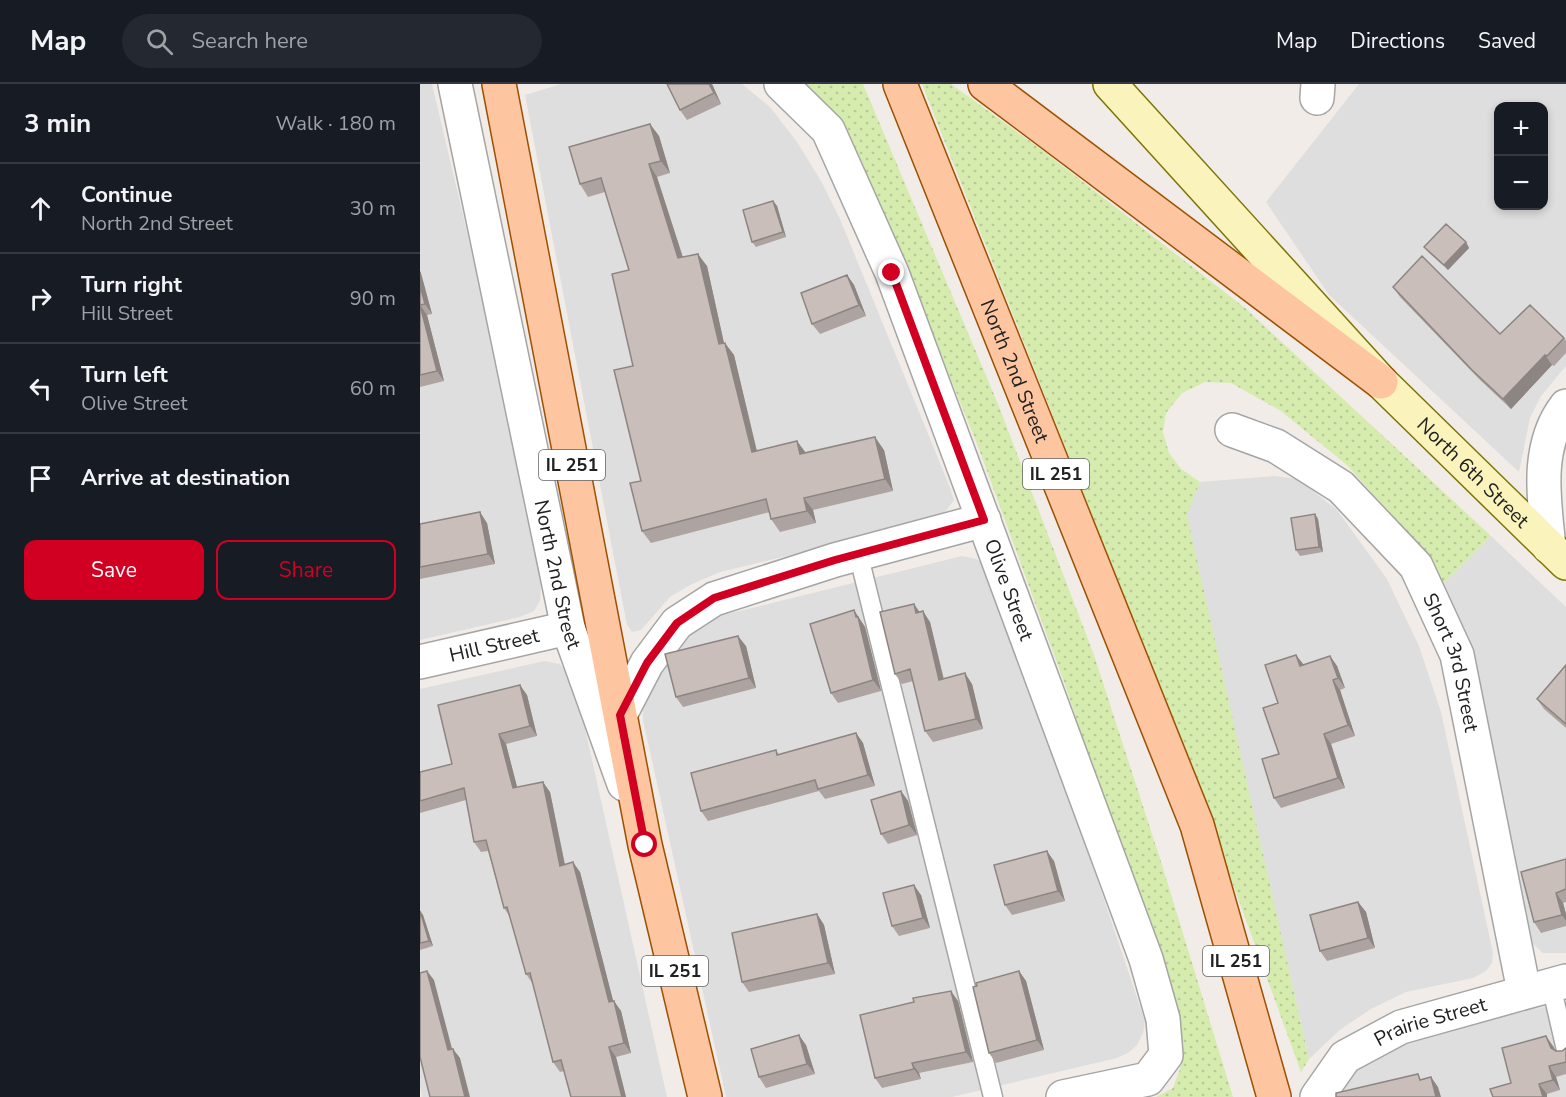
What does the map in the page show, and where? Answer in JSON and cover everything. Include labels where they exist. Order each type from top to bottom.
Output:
[{"type":"main road","name":"North 2nd Street","points":[[499,84],[645,845],[705,1097]]},
{"type":"main road","name":"North 2nd Street","points":[[900,84],[1197,825],[1274,1097]]},
{"type":"main road","points":[[985,84],[1381,382]]},
{"type":"main road","name":"North 6th Street","points":[[1110,84],[1381,382],[1557,555]]},
{"type":"street","name":"North 2nd Street","points":[[455,84],[568,628],[645,845]]},
{"type":"street","name":"Olive Street","points":[[781,84],[828,130],[892,273],[1146,959],[1162,1019],[1166,1055],[1148,1079],[1064,1097]]},
{"type":"street","points":[[1557,555],[1543,497],[1545,454],[1558,416],[1566,406]]},
{"type":"street","name":"Short 3rd Street","points":[[1232,430],[1276,446],[1341,487],[1416,566],[1457,655],[1547,986]]},
{"type":"street","points":[[620,715],[647,663],[677,623],[714,598],[858,553],[984,520]]},
{"type":"street","name":"Hill Street","points":[[420,663],[568,628]]},
{"type":"street","name":"Prairie Street","points":[[1317,1097],[1345,1057],[1401,1027],[1547,986]]},
{"type":"lane","points":[[858,553],[993,1097]]},
{"type":"lane","points":[[1547,986],[1566,1050]]},
{"type":"shaded area","points":[[420,84],[432,84],[488,321],[541,584],[540,601],[534,611],[520,617],[420,640]]},
{"type":"shaded area","points":[[561,84],[742,84],[770,107],[797,142],[821,181],[840,219],[949,485],[954,500],[945,512],[934,521],[720,572],[670,597],[641,630],[632,632],[627,625],[525,95]]},
{"type":"shaded area","points":[[1359,84],[1566,84],[1566,366],[1541,396],[1530,418],[1519,472],[1329,295],[1266,202]]},
{"type":"shaded area","points":[[1275,476],[1298,479],[1337,510],[1387,579],[1419,646],[1441,712],[1493,953],[1492,963],[1486,971],[1473,978],[1406,992],[1371,1009],[1341,1029],[1309,1059],[1186,515],[1200,482]]},
{"type":"shaded area","points":[[1491,536],[1566,607],[1566,953],[1543,953],[1532,943],[1527,929],[1440,587]]},
{"type":"shaded area","points":[[962,556],[976,559],[989,567],[997,583],[1145,1021],[1143,1033],[1137,1045],[1128,1053],[1117,1058],[952,1097],[726,1097],[643,720],[642,689],[648,670],[703,620]]},
{"type":"shaded area","points":[[544,661],[560,664],[576,688],[667,1097],[422,1097],[420,1087],[420,689]]},
{"type":"shaded area","points":[[1566,1002],[1566,1097],[1328,1097],[1362,1059],[1433,1032]]},
{"type":"green space","points":[[804,84],[863,84],[998,404],[1094,655],[1163,868],[1233,1097],[1156,1097],[1173,1088],[1181,1066],[1182,1040],[1064,682],[979,449],[874,189],[849,137]]},
{"type":"green space","points":[[922,84],[951,84],[1042,150],[1245,308],[1491,536],[1440,587],[1388,511],[1348,466],[1281,411],[1231,383],[1205,382],[1182,393],[1166,413],[1163,432],[1169,453],[1181,469],[1200,482],[1187,515],[1309,1059],[1301,1072],[1201,796]]},
{"type":"building","points":[[667,84],[709,84],[714,93],[680,110]]},
{"type":"building","points":[[650,124],[661,161],[649,164],[678,258],[698,254],[719,344],[725,343],[752,452],[797,441],[800,454],[875,437],[885,479],[804,498],[807,511],[771,519],[766,499],[642,531],[630,483],[641,481],[614,370],[633,366],[612,274],[629,270],[601,178],[580,184],[569,147]]},
{"type":"building","points":[[773,201],[783,232],[752,242],[743,210]]},
{"type":"building","points":[[1446,224],[1466,242],[1444,265],[1424,247]]},
{"type":"building","points":[[1422,256],[1500,334],[1530,305],[1564,338],[1503,399],[1393,287]]},
{"type":"building","points":[[847,275],[859,305],[812,324],[801,293]]},
{"type":"building","points":[[420,286],[425,304],[420,305]]},
{"type":"building","points":[[420,305],[437,371],[420,375]]},
{"type":"building","points":[[480,512],[488,554],[420,567],[420,524]]},
{"type":"building","points":[[1315,514],[1319,547],[1296,550],[1291,518]]},
{"type":"building","points":[[914,604],[916,613],[923,611],[939,680],[965,673],[976,719],[925,731],[910,669],[895,674],[880,612]]},
{"type":"building","points":[[854,610],[858,617],[873,680],[831,693],[810,624]]},
{"type":"building","points":[[738,636],[749,678],[676,697],[665,654]]},
{"type":"building","points":[[1296,655],[1300,666],[1330,656],[1338,678],[1333,680],[1348,725],[1324,734],[1338,778],[1274,798],[1262,759],[1279,754],[1263,708],[1278,703],[1265,665]]},
{"type":"building","points":[[1566,665],[1566,724],[1537,699]]},
{"type":"building","points":[[520,685],[530,726],[499,734],[513,788],[543,782],[560,866],[573,862],[609,1002],[614,1001],[624,1043],[609,1047],[622,1097],[571,1097],[561,1060],[553,1062],[530,973],[526,974],[507,907],[504,908],[486,840],[474,842],[464,788],[420,801],[420,772],[452,764],[438,705]]},
{"type":"building","points":[[856,733],[868,775],[818,789],[815,780],[701,811],[691,773],[776,750],[777,755]]},
{"type":"building","points":[[901,791],[909,825],[881,834],[871,800]]},
{"type":"building","points":[[1047,851],[1058,891],[1005,905],[994,865]]},
{"type":"building","points":[[1566,859],[1566,889],[1556,893],[1562,915],[1534,922],[1521,872]]},
{"type":"building","points":[[914,885],[923,918],[892,926],[883,893]]},
{"type":"building","points":[[1358,902],[1368,938],[1320,951],[1310,915]]},
{"type":"building","points":[[420,911],[429,941],[420,943]]},
{"type":"building","points":[[817,914],[828,963],[742,982],[732,933]]},
{"type":"building","points":[[427,971],[448,1050],[453,1049],[465,1097],[430,1097],[420,1057],[420,973]]},
{"type":"building","points":[[1019,971],[1037,1040],[989,1053],[973,987],[977,986],[976,983]]},
{"type":"building","points":[[951,991],[966,1052],[912,1063],[914,1069],[875,1078],[860,1015],[914,1002],[913,998]]},
{"type":"building","points":[[799,1035],[807,1064],[759,1077],[751,1049]]},
{"type":"building","points":[[1546,1036],[1551,1048],[1556,1051],[1566,1048],[1566,1062],[1549,1066],[1553,1080],[1539,1084],[1543,1097],[1493,1097],[1490,1089],[1511,1083],[1502,1048]]},
{"type":"building","points":[[1418,1074],[1420,1080],[1431,1077],[1436,1097],[1336,1097],[1336,1093]]},
{"type":"route","points":[[645,845],[620,715],[647,663],[677,623],[714,598],[835,560],[984,520],[892,273]]}]
